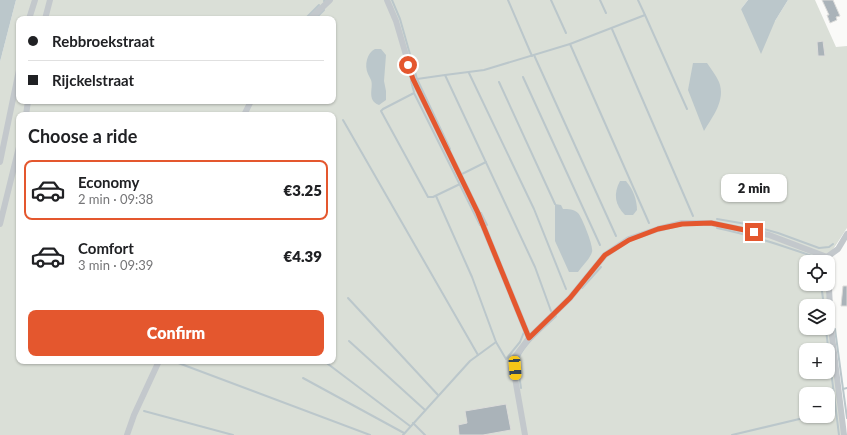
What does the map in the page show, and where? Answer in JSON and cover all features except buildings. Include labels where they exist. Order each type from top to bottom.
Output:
[{"type":"street","points":[[30,16],[35,0]]},
{"type":"street","points":[[46,16],[50,0]]},
{"type":"street","points":[[313,16],[330,0]]},
{"type":"street","points":[[387,0],[396,21],[413,79],[478,213],[529,338]]},
{"type":"street","points":[[0,162],[16,85]]},
{"type":"street","points":[[0,224],[16,159]]},
{"type":"street","points":[[525,435],[515,378],[514,358],[529,338],[570,298],[605,255],[629,240],[658,229],[682,224],[711,223],[769,235],[816,255]]},
{"type":"street","points":[[833,255],[847,234]]},
{"type":"street","points":[[829,291],[831,328],[844,435]]},
{"type":"street","points":[[127,435],[134,415],[158,364]]},
{"type":"shaded area","points":[[0,0],[16,0],[0,62]]},
{"type":"shaded area","points":[[16,0],[748,0],[741,9],[775,21],[788,0],[815,0],[836,47],[847,46],[847,228],[829,255],[799,255],[799,291],[829,291],[830,299],[799,299],[799,335],[833,335],[834,343],[799,343],[799,379],[835,379],[835,350],[844,435],[0,435],[0,62]]},
{"type":"shaded area","points":[[748,0],[788,0],[775,21],[761,54],[741,9]]},
{"type":"shaded area","points":[[375,49],[381,49],[386,55],[384,81],[386,100],[379,105],[373,100],[371,93],[372,83],[366,67],[368,56]]},
{"type":"shaded area","points":[[693,63],[707,63],[718,79],[721,89],[718,108],[704,131],[688,90]]},
{"type":"shaded area","points":[[620,181],[626,181],[634,195],[637,210],[633,215],[625,215],[617,203],[616,190]]},
{"type":"shaded area","points":[[555,204],[561,205],[563,209],[573,210],[578,213],[590,239],[592,249],[591,255],[578,272],[569,272],[555,241]]},
{"type":"waterway","points":[[392,0],[400,19],[417,79],[450,149]]},
{"type":"waterway","points":[[508,0],[532,56]]},
{"type":"waterway","points":[[551,0],[566,33]]},
{"type":"waterway","points":[[600,0],[606,13]]},
{"type":"waterway","points":[[638,0],[645,15]]},
{"type":"waterway","points":[[308,16],[319,5]]},
{"type":"waterway","points":[[318,16],[324,10]]},
{"type":"waterway","points":[[445,75],[484,70],[570,44],[645,15],[687,109]]},
{"type":"waterway","points":[[612,29],[693,216]]},
{"type":"waterway","points":[[570,44],[649,223]]},
{"type":"waterway","points":[[534,55],[616,236]]},
{"type":"waterway","points":[[469,73],[534,209],[566,289]]},
{"type":"waterway","points":[[417,79],[445,75],[535,267],[551,311]]},
{"type":"waterway","points":[[523,77],[600,245]]},
{"type":"waterway","points":[[411,81],[414,92]]},
{"type":"waterway","points":[[499,82],[555,204]]},
{"type":"waterway","points":[[460,184],[433,197],[428,197],[381,111],[414,93],[480,225]]},
{"type":"waterway","points":[[343,120],[478,355]]},
{"type":"waterway","points":[[462,174],[486,162]]},
{"type":"waterway","points":[[436,196],[472,277],[496,342],[506,359],[520,342],[524,332]]},
{"type":"waterway","points":[[481,213],[487,225]]},
{"type":"waterway","points":[[717,219],[746,224],[778,233],[819,248],[829,247],[833,244]]},
{"type":"waterway","points":[[717,228],[755,237],[809,255]]},
{"type":"waterway","points":[[582,288],[601,267]]},
{"type":"waterway","points":[[822,291],[823,299]]},
{"type":"waterway","points":[[348,298],[438,395]]},
{"type":"waterway","points":[[521,388],[518,368],[519,357],[530,341],[556,316]]},
{"type":"waterway","points":[[835,329],[843,389],[847,388]]},
{"type":"waterway","points":[[827,335],[839,435]]},
{"type":"waterway","points":[[349,341],[425,410]]},
{"type":"waterway","points":[[403,435],[470,361],[496,342]]},
{"type":"waterway","points":[[181,364],[370,435]]},
{"type":"waterway","points":[[328,364],[410,426]]},
{"type":"waterway","points":[[303,378],[404,433]]},
{"type":"waterway","points":[[843,389],[847,418]]},
{"type":"waterway","points":[[144,411],[233,435]]},
{"type":"waterway","points":[[732,435],[799,419]]},
{"type":"waterway","points":[[413,423],[425,435]]},
{"type":"route","points":[[408,65],[413,79],[478,213],[529,338],[570,298],[605,255],[629,240],[658,229],[682,224],[711,223],[754,232]]}]
